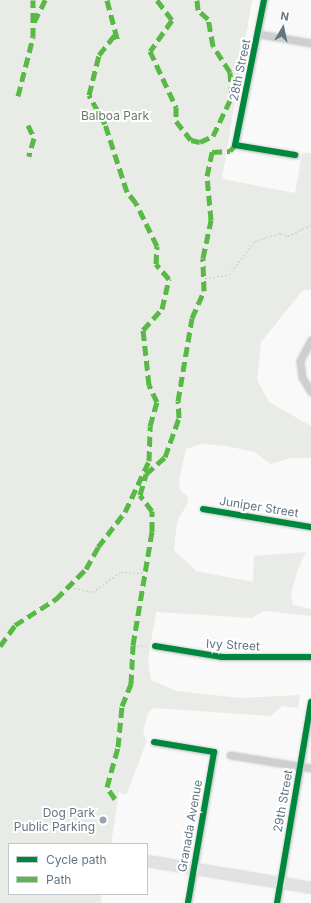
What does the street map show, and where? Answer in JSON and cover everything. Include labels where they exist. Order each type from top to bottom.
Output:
[{"type":"street","name":"28th Street","points":[[264,0],[259,34],[235,145],[295,154]]},
{"type":"street","points":[[259,34],[311,42]]},
{"type":"street","points":[[311,340],[300,361],[302,376],[311,392]]},
{"type":"street","name":"Juniper Street","points":[[203,509],[311,527]]},
{"type":"street","name":"Ivy Street","points":[[155,646],[222,657],[311,657]]},
{"type":"street","name":"29th Street","points":[[277,903],[311,702]]},
{"type":"street","name":"Granada Avenue","points":[[154,742],[214,752],[188,903]]},
{"type":"street","points":[[230,755],[311,768]]},
{"type":"street","points":[[148,861],[311,888]]},
{"type":"path","points":[[206,278],[229,275],[255,241],[280,233],[288,236],[311,225]]},
{"type":"path","points":[[70,587],[93,592],[121,572],[141,573],[147,568]]},
{"type":"path","points":[[133,645],[155,646]]},
{"type":"green space","name":"Balboa Park","points":[[0,0],[252,0],[222,179],[295,193],[302,153],[311,153],[311,290],[303,290],[261,342],[257,380],[269,402],[311,426],[311,458],[291,458],[270,464],[255,452],[226,446],[201,444],[186,449],[179,480],[180,491],[188,496],[187,504],[177,522],[174,550],[196,571],[253,582],[254,556],[306,552],[297,571],[291,595],[293,605],[311,609],[311,616],[264,611],[252,618],[156,612],[148,659],[151,680],[176,691],[241,698],[300,695],[298,708],[282,706],[271,716],[154,708],[148,713],[143,731],[147,741],[126,795],[119,792],[111,843],[8,843],[8,895],[102,895],[101,903],[0,903]]},
{"type":"marked path","points":[[18,96],[33,37],[33,0]]},
{"type":"marked path","points":[[34,22],[45,0]]},
{"type":"marked path","points":[[107,0],[118,42]]},
{"type":"marked path","points":[[157,0],[172,20],[150,51],[176,107],[176,121],[191,140],[200,142],[213,136],[232,96],[230,72],[213,46],[208,19],[198,10],[197,0]]},
{"type":"marked path","points":[[0,646],[15,625],[56,599],[86,569],[98,547],[125,512],[149,461],[150,426],[157,402],[149,385],[143,330],[162,309],[169,279],[156,264],[157,246],[136,203],[127,192],[105,124],[89,95],[99,55],[116,33]]},
{"type":"marked path","points":[[28,125],[34,138],[29,156]]},
{"type":"marked path","points":[[115,799],[107,787],[118,747],[122,706],[131,684],[133,645],[152,532],[152,511],[140,495],[146,474],[165,457],[179,418],[178,401],[192,318],[204,291],[203,258],[211,220],[207,176],[212,152],[230,151],[235,145]]},
{"type":"cycle path","points":[[264,0],[235,145],[295,155]]},
{"type":"cycle path","points":[[203,509],[311,527]]},
{"type":"cycle path","points":[[155,646],[222,657],[311,657]]},
{"type":"cycle path","points":[[277,903],[311,702]]},
{"type":"cycle path","points":[[154,742],[214,752],[188,903]]},
{"type":"place","name":"Dog Park Public Parking","points":[[103,820]]}]
